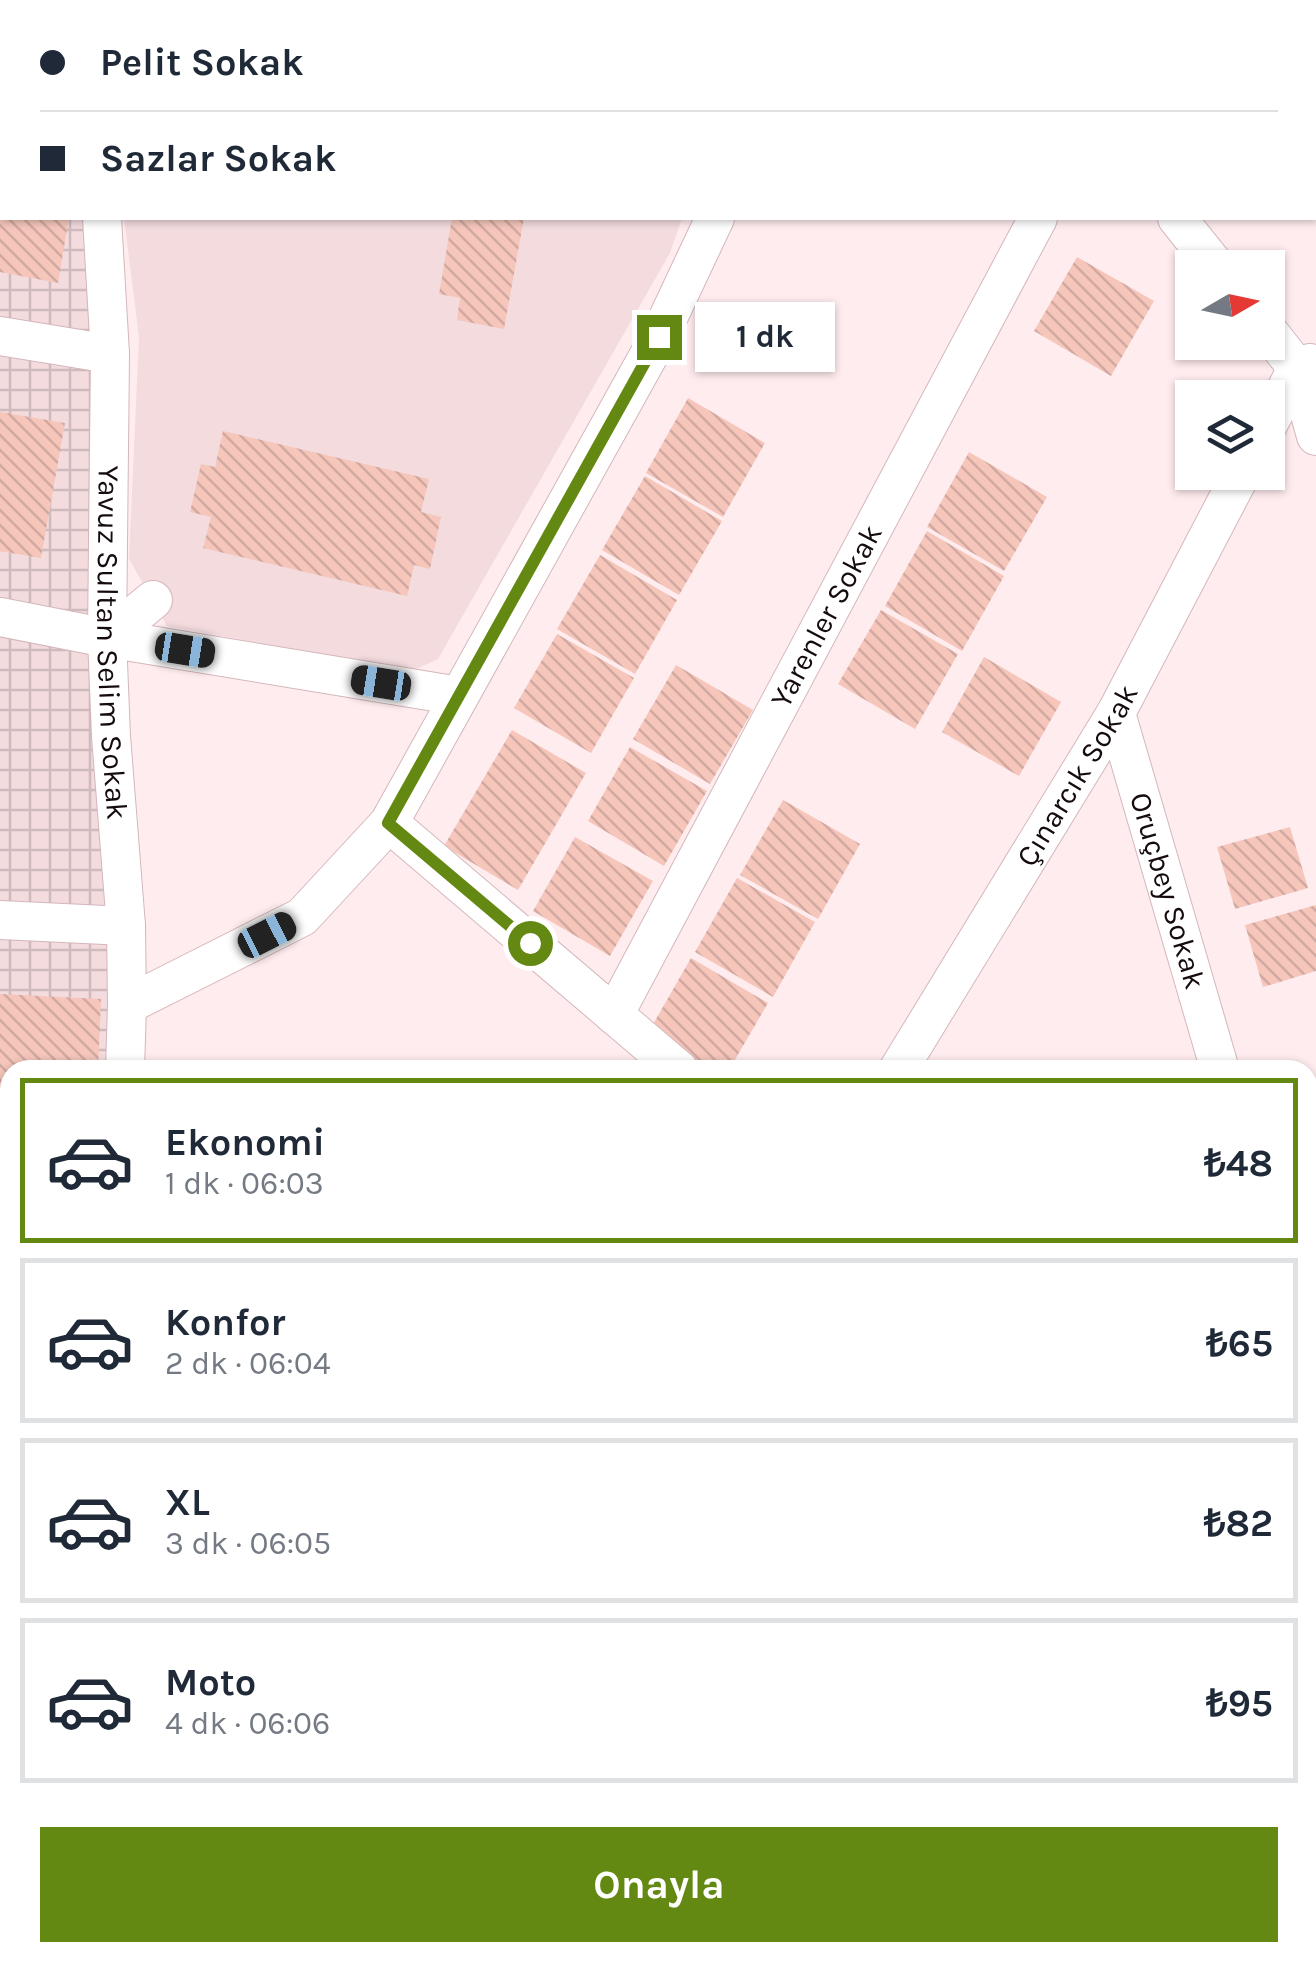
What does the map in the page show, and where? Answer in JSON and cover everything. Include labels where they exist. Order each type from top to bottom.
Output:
[{"type":"street","name":"Yavuz Sultan Selim Sokak","points":[[102,220],[110,354],[107,638],[126,926],[124,1060]]},
{"type":"street","points":[[127,1005],[302,917],[388,823],[459,696],[620,374],[659,337],[714,220]]},
{"type":"street","name":"Yarenler Sokak","points":[[614,1015],[1037,220]]},
{"type":"street","points":[[1179,220],[1203,250]]},
{"type":"street","points":[[0,336],[110,354]]},
{"type":"street","points":[[1285,346],[1306,364],[1316,436]]},
{"type":"street","points":[[1285,397],[1306,364]]},
{"type":"street","name":"Çınarcık Sokak","points":[[904,1060],[1116,713],[1233,490]]},
{"type":"street","points":[[107,638],[153,600]]},
{"type":"street","points":[[0,618],[459,696]]},
{"type":"street","name":"Oruçbey Sokak","points":[[1116,713],[1217,1060]]},
{"type":"street","points":[[388,823],[667,1060]]},
{"type":"street","points":[[0,920],[126,926]]},
{"type":"shaded area","points":[[0,220],[102,220],[125,1060],[0,1060]]},
{"type":"shaded area","points":[[124,220],[681,220],[670,253],[438,659],[412,671],[167,626],[129,559],[139,337]]},
{"type":"building","points":[[0,220],[69,220],[58,283],[0,272]]},
{"type":"building","points":[[452,220],[524,220],[504,329],[457,320],[460,298],[439,294]]},
{"type":"building","points":[[1077,257],[1154,301],[1111,376],[1034,331]]},
{"type":"building","points":[[688,398],[765,443],[723,517],[646,473]]},
{"type":"building","points":[[0,412],[65,423],[41,558],[0,551]]},
{"type":"building","points":[[223,431],[429,479],[421,512],[441,517],[430,569],[414,565],[407,596],[203,548],[211,517],[190,512],[201,464],[215,467]]},
{"type":"building","points":[[969,452],[1047,497],[1004,571],[927,527]]},
{"type":"building","points":[[645,476],[722,521],[679,595],[602,550]]},
{"type":"building","points":[[927,531],[1004,576],[962,651],[885,606]]},
{"type":"building","points":[[600,555],[677,600],[635,674],[557,629]]},
{"type":"building","points":[[881,610],[958,654],[915,729],[838,684]]},
{"type":"building","points":[[557,634],[634,678],[591,753],[514,708]]},
{"type":"building","points":[[984,657],[1061,702],[1019,776],[942,732]]},
{"type":"building","points":[[676,665],[753,710],[710,784],[633,739]]},
{"type":"building","points":[[512,730],[586,773],[518,890],[444,846]]},
{"type":"building","points":[[630,747],[707,791],[664,866],[588,821]]},
{"type":"building","points":[[783,800],[860,844],[818,919],[740,875]]},
{"type":"building","points":[[1290,827],[1308,888],[1235,909],[1217,847]]},
{"type":"building","points":[[575,837],[653,881],[610,956],[533,911]]},
{"type":"building","points":[[737,878],[815,922],[773,997],[695,952]]},
{"type":"building","points":[[1316,905],[1316,971],[1263,987],[1245,925]]},
{"type":"building","points":[[691,958],[768,1003],[735,1060],[695,1060],[648,1033]]},
{"type":"building","points":[[0,994],[101,999],[98,1060],[0,1060]]},
{"type":"route","points":[[530,943],[388,823],[659,337]]}]
